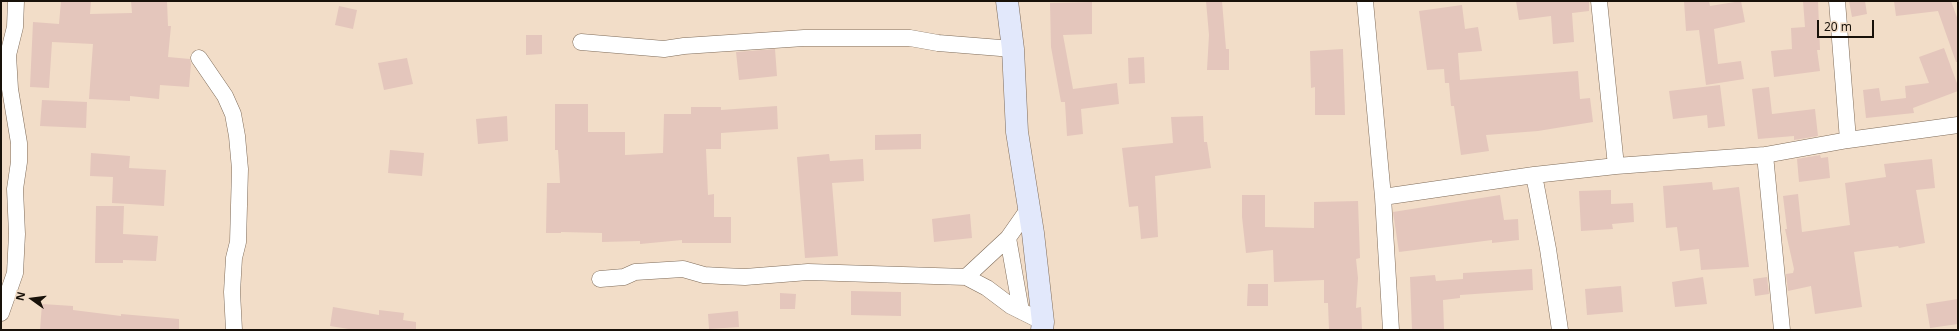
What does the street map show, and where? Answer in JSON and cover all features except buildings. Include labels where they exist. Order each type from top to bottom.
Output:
[{"type":"street","points":[[1,313],[15,273],[15,189],[19,162],[18,143],[10,89],[8,55],[15,27],[16,1]]},
{"type":"street","points":[[1007,1],[1013,49],[1017,132],[1029,208],[1042,326]]},
{"type":"street","points":[[1365,1],[1383,197],[1391,330]]},
{"type":"street","points":[[1599,1],[1616,166]]},
{"type":"street","points":[[1836,1],[1848,140]]},
{"type":"street","points":[[581,42],[664,49],[684,46],[804,38],[910,38],[938,43],[1013,49]]},
{"type":"street","points":[[199,58],[225,96],[233,114],[237,136],[240,169],[238,242],[234,258],[232,292],[234,330]]},
{"type":"street","points":[[1383,197],[1534,175],[1616,166],[1765,155],[1848,140],[1958,125]]},
{"type":"street","points":[[1765,155],[1782,330]]},
{"type":"street","points":[[1534,175],[1548,249],[1560,330]]},
{"type":"street","points":[[966,277],[1008,238],[1029,208]]},
{"type":"street","points":[[1008,238],[1021,311]]},
{"type":"street","points":[[600,279],[624,277],[635,272],[683,269],[704,275],[727,276],[808,272],[966,277],[987,288],[1042,326]]}]
